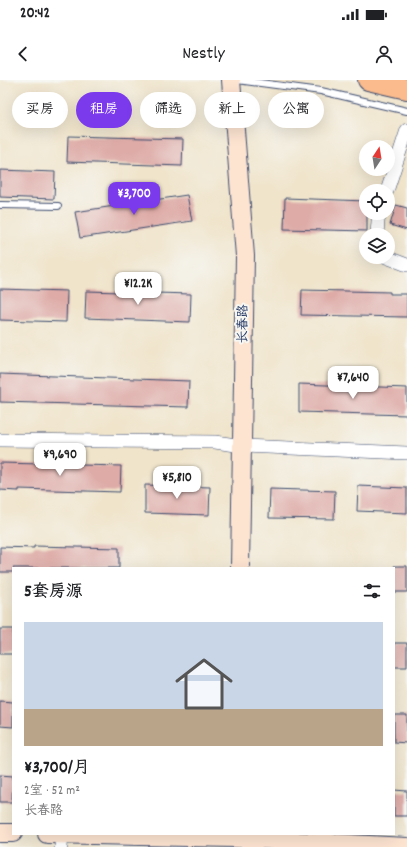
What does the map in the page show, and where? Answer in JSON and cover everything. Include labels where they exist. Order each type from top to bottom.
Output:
[{"type":"main road","points":[[368,80],[407,89]]},
{"type":"street","name":"长春路","points":[[231,80],[245,256],[240,567]]},
{"type":"street","points":[[389,184],[407,130]]},
{"type":"street","points":[[395,260],[407,265]]},
{"type":"street","points":[[0,440],[215,442],[243,446],[407,453]]},
{"type":"street","points":[[0,833],[12,833]]},
{"type":"street","points":[[61,847],[62,835]]},
{"type":"street","points":[[91,835],[407,846]]},
{"type":"lane","points":[[237,80],[320,91],[407,111]]},
{"type":"lane","points":[[0,205],[58,206]]},
{"type":"building","points":[[68,136],[183,139],[182,166],[67,162]]},
{"type":"building","points":[[0,170],[55,172],[54,199],[0,197]]},
{"type":"building","points":[[187,195],[192,221],[80,238],[75,212]]},
{"type":"building","points":[[285,198],[359,201],[359,220],[367,220],[367,228],[359,228],[359,231],[284,229]]},
{"type":"building","points":[[396,205],[407,208],[407,230],[390,225],[392,220],[395,220]]},
{"type":"building","points":[[0,289],[67,291],[66,322],[0,320]]},
{"type":"building","points":[[302,290],[390,292],[390,294],[407,294],[407,317],[301,315]]},
{"type":"building","points":[[86,291],[191,294],[190,322],[85,318]]},
{"type":"building","points":[[0,374],[189,381],[188,407],[0,402]]},
{"type":"building","points":[[299,384],[407,388],[407,415],[299,412]]},
{"type":"building","points":[[0,463],[121,466],[120,492],[19,489],[19,491],[0,490]]},
{"type":"building","points":[[145,485],[210,487],[209,515],[145,513]]},
{"type":"building","points":[[358,486],[407,488],[407,513],[357,511]]},
{"type":"building","points":[[270,489],[335,491],[334,519],[269,518]]},
{"type":"building","points":[[34,546],[119,548],[119,567],[12,567],[12,572],[0,572],[0,547],[34,548]]},
{"type":"building","points":[[407,566],[407,592],[395,592],[394,567]]},
{"type":"building","points":[[0,629],[12,629],[12,654],[0,654]]},
{"type":"building","points":[[395,643],[407,643],[407,667],[395,667]]},
{"type":"building","points":[[0,701],[12,702],[12,727],[0,726]]},
{"type":"building","points":[[395,715],[407,715],[407,743],[395,742]]},
{"type":"building","points":[[0,775],[12,776],[12,802],[0,802]]},
{"type":"building","points":[[395,790],[407,791],[407,816],[395,816]]}]
